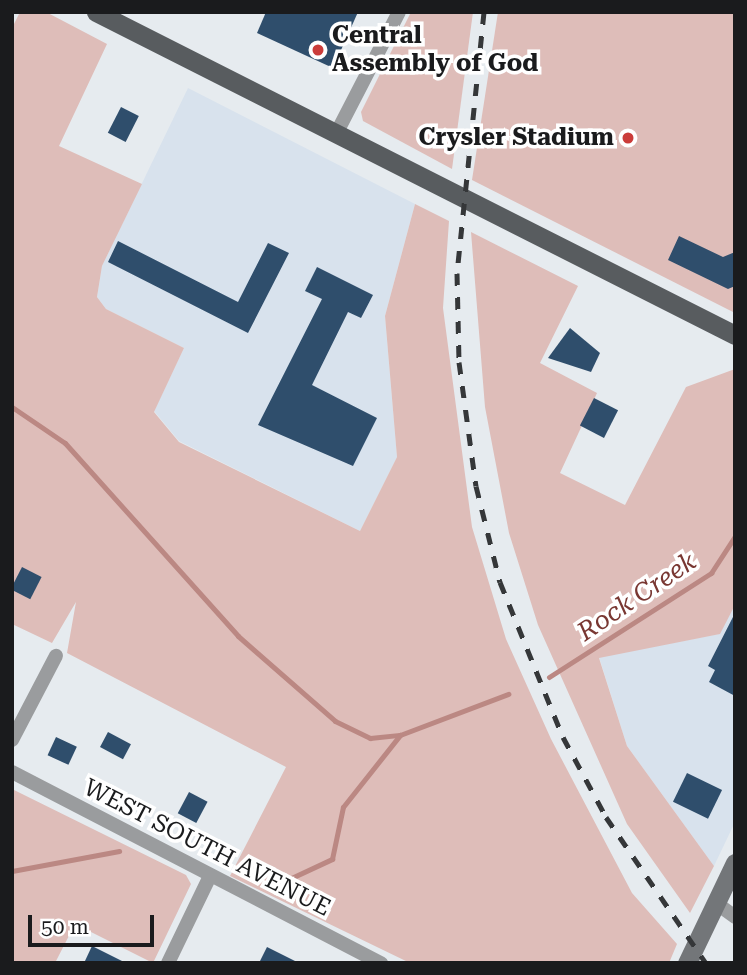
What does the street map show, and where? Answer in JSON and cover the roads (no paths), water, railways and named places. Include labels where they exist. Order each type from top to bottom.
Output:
[{"type":"main road","points":[[96,12],[735,335]]},
{"type":"main road","points":[[687,963],[735,863]]},
{"type":"street","points":[[336,134],[399,12]]},
{"type":"street","points":[[12,740],[56,656]]},
{"type":"street","name":"WEST SOUTH AVENUE","points":[[12,772],[381,963]]},
{"type":"street","points":[[168,963],[210,876]]},
{"type":"street","points":[[716,903],[735,917]]},
{"type":"waterway","points":[[12,407],[65,443],[238,636],[335,721],[370,738],[400,735],[508,694]]},
{"type":"waterway","name":"Rock Creek","points":[[549,677],[711,573],[735,536]]},
{"type":"waterway","points":[[287,880],[332,859],[343,807],[400,735]]},
{"type":"waterway","points":[[12,871],[119,851]]},
{"type":"railway","points":[[484,12],[457,273],[459,362],[476,486],[500,582],[563,737],[606,817],[706,963]]},
{"type":"place","name":"Central Assembly of God","points":[[318,50]]},
{"type":"place","name":"Crysler Stadium","points":[[628,138]]}]
